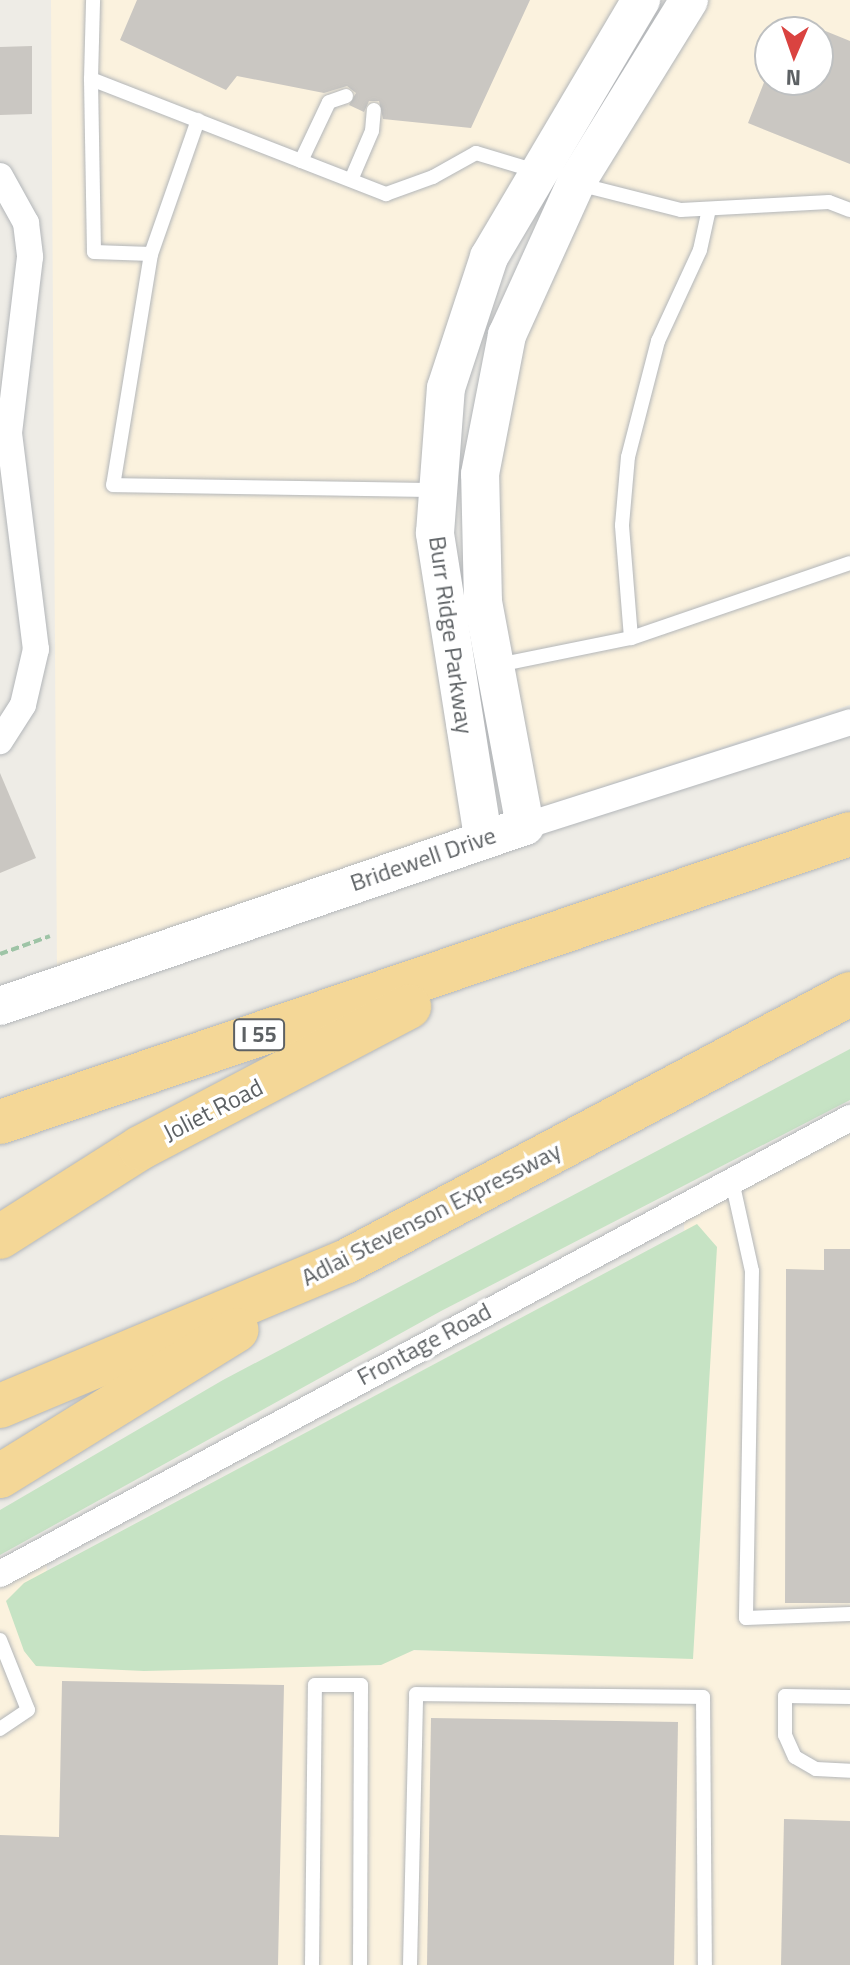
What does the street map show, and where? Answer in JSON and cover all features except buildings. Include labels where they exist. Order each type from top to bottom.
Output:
[{"type":"highway","name":"I 55","points":[[0,1122],[850,834]]},
{"type":"highway","name":"Joliet Road","points":[[0,1237],[140,1148],[518,948]]},
{"type":"highway","name":"Adlai Stevenson Expressway","points":[[0,1406],[345,1262],[839,1001]]},
{"type":"highway","points":[[0,1476],[345,1262]]},
{"type":"street","name":"Burr Ridge Parkway","points":[[525,826],[483,602],[480,474],[507,335],[556,177],[641,0]]},
{"type":"street","name":"Burr Ridge Parkway","points":[[483,837],[435,533],[446,388],[489,257],[556,177],[689,0]]},
{"type":"street","points":[[0,176],[26,223],[30,257],[9,433],[36,649],[23,705],[0,741]]},
{"type":"street","name":"Bridewell Drive","points":[[0,1006],[483,837],[850,722]]},
{"type":"street","name":"Frontage Road","points":[[0,1574],[850,1118]]},
{"type":"lane","points":[[93,0],[94,252],[151,254]]},
{"type":"lane","points":[[91,79],[386,194],[433,177],[476,153],[681,210],[829,202],[850,210]]},
{"type":"lane","points":[[301,161],[329,102],[346,96]]},
{"type":"lane","points":[[351,180],[372,131],[374,110]]},
{"type":"lane","points":[[198,120],[151,254],[113,485],[438,490]]},
{"type":"lane","points":[[631,638],[622,525],[628,457],[653,355],[700,250],[709,209]]},
{"type":"lane","points":[[493,665],[631,638],[850,563]]},
{"type":"lane","points":[[732,1181],[752,1271],[746,1618],[850,1614]]},
{"type":"lane","points":[[0,1640],[28,1710],[0,1729]]},
{"type":"lane","points":[[312,1965],[315,1685],[361,1685],[360,1965]]},
{"type":"lane","points":[[410,1965],[416,1694],[703,1697],[705,1965]]},
{"type":"lane","points":[[850,1697],[785,1696],[785,1735],[795,1757],[816,1769],[850,1771]]},
{"type":"path","points":[[0,954],[50,936]]},
{"type":"shaded area","points":[[51,0],[630,0],[435,384],[467,830],[57,974]]},
{"type":"shaded area","points":[[700,0],[850,0],[850,705],[532,810],[490,575],[504,390],[579,197]]},
{"type":"shaded area","points":[[850,1133],[850,1965],[0,1965],[0,1586],[47,1559],[44,1649],[691,1651],[684,1219]]},
{"type":"green space","points":[[850,1049],[850,1100],[441,1311],[0,1555],[0,1510],[223,1380]]},
{"type":"green space","points":[[697,1224],[717,1247],[693,1659],[414,1650],[381,1665],[144,1671],[36,1666],[24,1651],[6,1601],[24,1583]]}]
